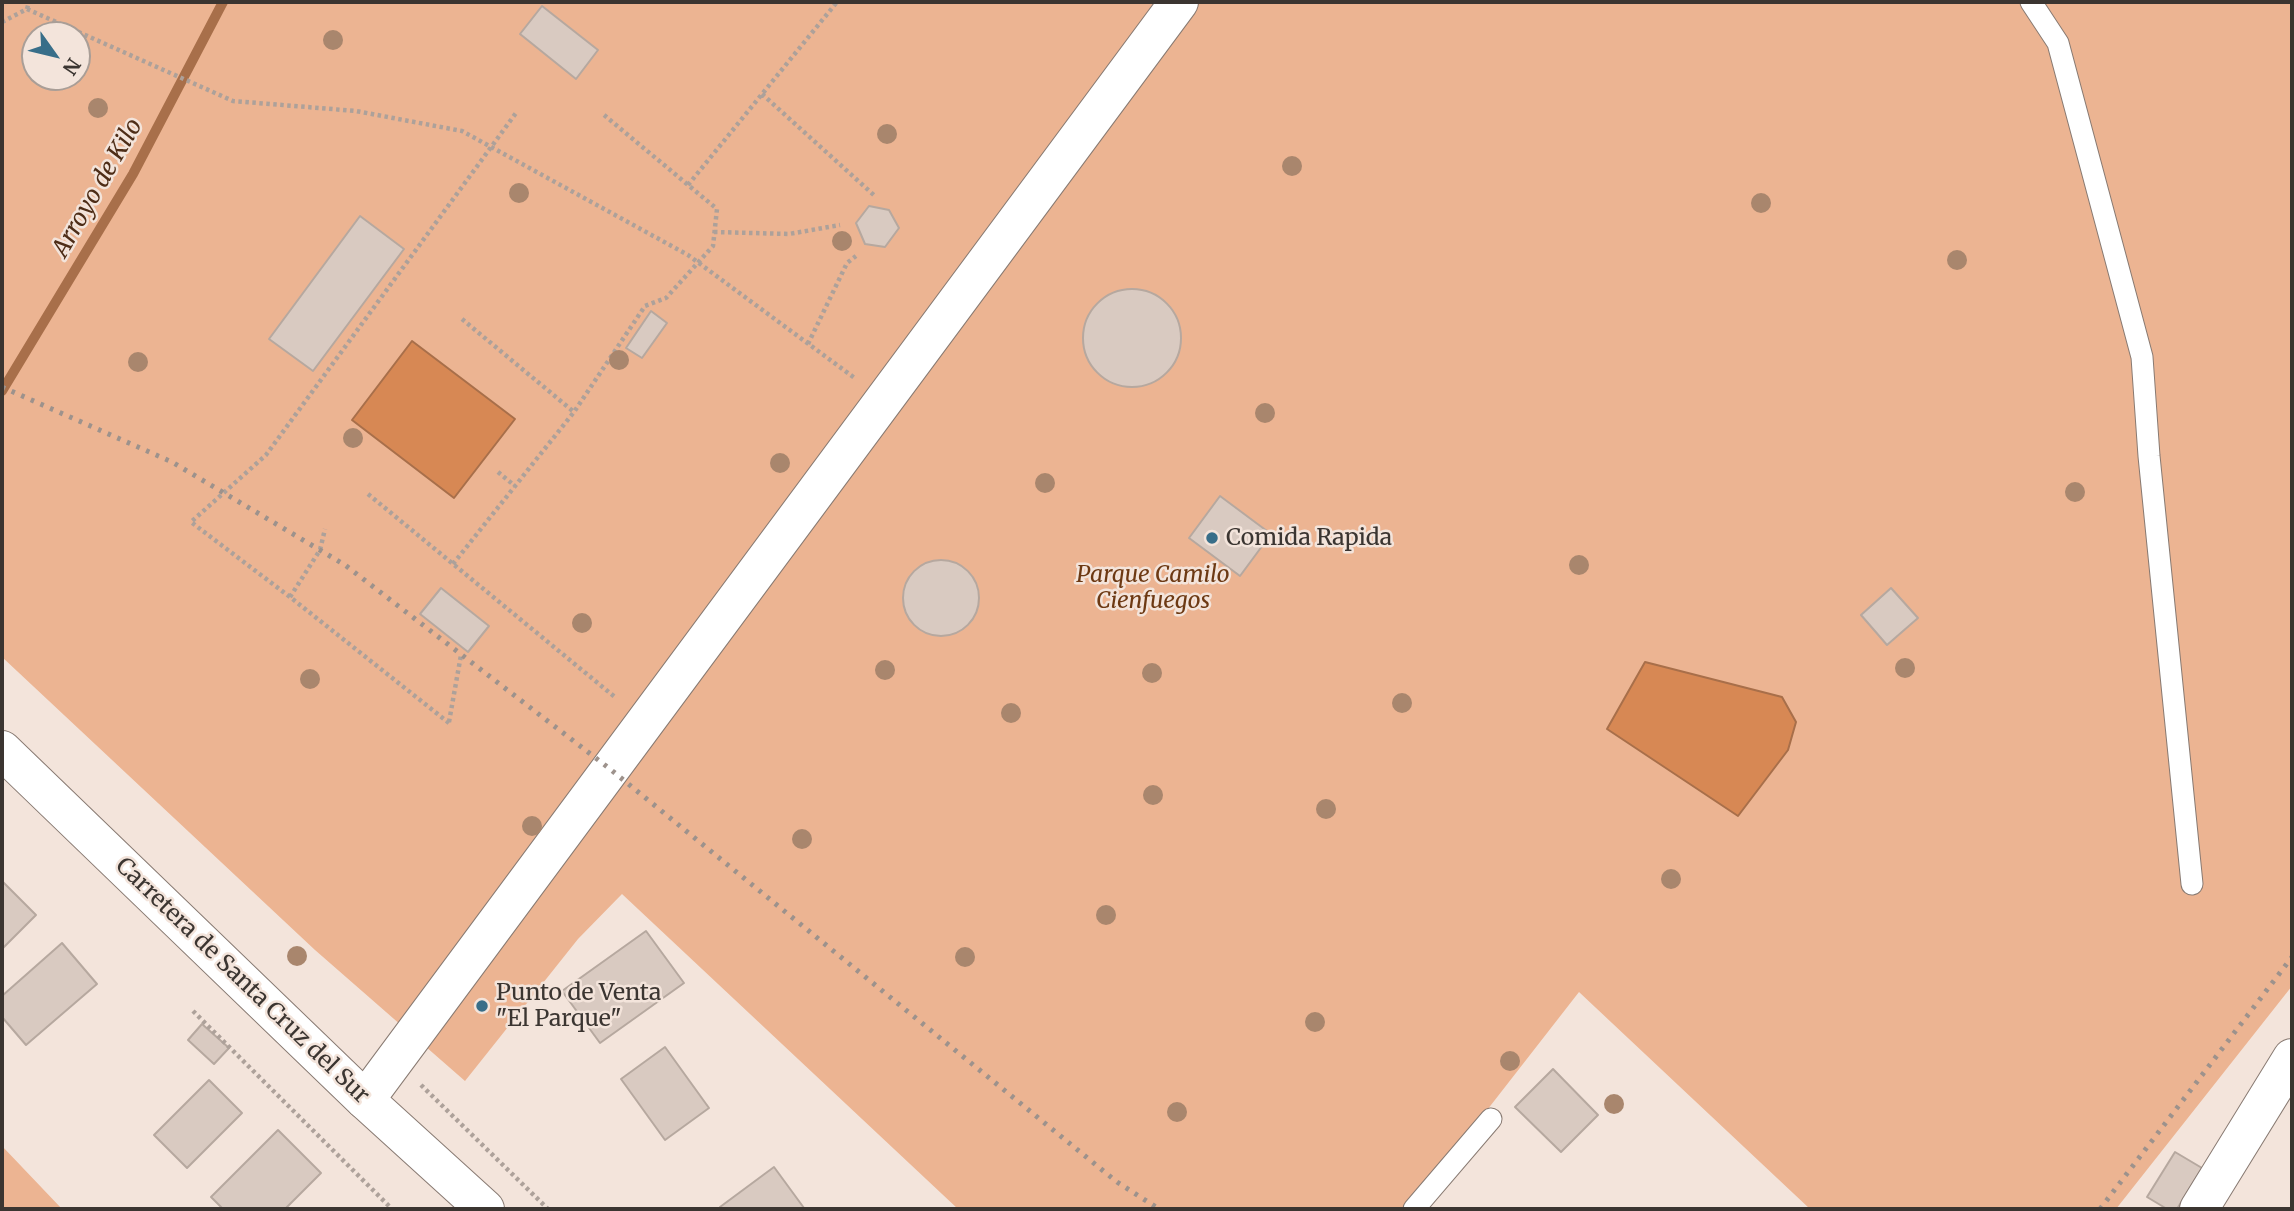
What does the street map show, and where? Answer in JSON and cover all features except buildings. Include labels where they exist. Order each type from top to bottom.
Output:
[{"type":"street","points":[[365,1100],[1179,2]]},
{"type":"street","name":"Carretera de Santa Cruz del Sur","points":[[2,750],[365,1100],[485,1209]]},
{"type":"street","points":[[2199,1209],[2292,1058]]},
{"type":"lane","points":[[2031,2],[2058,43],[2142,357],[2149,456],[2192,884]]},
{"type":"lane","points":[[1414,1209],[1491,1119]]},
{"type":"path","points":[[2,22],[27,9],[29,2]]},
{"type":"path","points":[[688,185],[837,2]]},
{"type":"path","points":[[27,9],[233,101],[356,111],[462,131],[688,255],[884,400]]},
{"type":"path","points":[[762,94],[876,197]]},
{"type":"path","points":[[461,655],[449,723],[191,522],[266,455],[516,113]]},
{"type":"path","points":[[453,564],[574,411],[645,306],[666,298],[713,246],[717,209],[604,116]]},
{"type":"path","points":[[714,232],[789,234],[840,225]]},
{"type":"path","points":[[808,344],[847,263],[856,256]]},
{"type":"path","points":[[462,319],[574,411]]},
{"type":"path","points":[[498,471],[515,486]]},
{"type":"path","points":[[368,494],[644,723]]},
{"type":"path","points":[[290,597],[320,550],[326,529]]},
{"type":"path","points":[[193,1011],[392,1209]]},
{"type":"path","points":[[395,1059],[548,1209]]},
{"type":"green space","name":"Parque Camilo Cienfuegos","points":[[2,2],[2292,2],[2292,986],[2116,1209],[1810,1209],[1579,992],[1410,1209],[958,1209],[622,894],[578,939],[465,1081],[315,950],[2,657]]},
{"type":"green space","points":[[2,1146],[62,1209],[2,1209]]},
{"type":"shaded area","points":[[412,341],[515,419],[454,498],[352,420]]},
{"type":"shaded area","points":[[1645,662],[1782,697],[1796,722],[1788,750],[1738,816],[1607,729]]},
{"type":"waterway","name":"Arroyo de Kilo","points":[[2,391],[133,174],[223,2]]},
{"type":"railway","points":[[2,387],[172,462],[345,565],[610,769],[1117,1182],[1159,1209]]},
{"type":"railway","points":[[2100,1209],[2292,957]]},
{"type":"place","name":"Comida Rapida","points":[[1212,538]]},
{"type":"place","name":"Punto de Venta \"El Parque\"","points":[[482,1006]]}]
